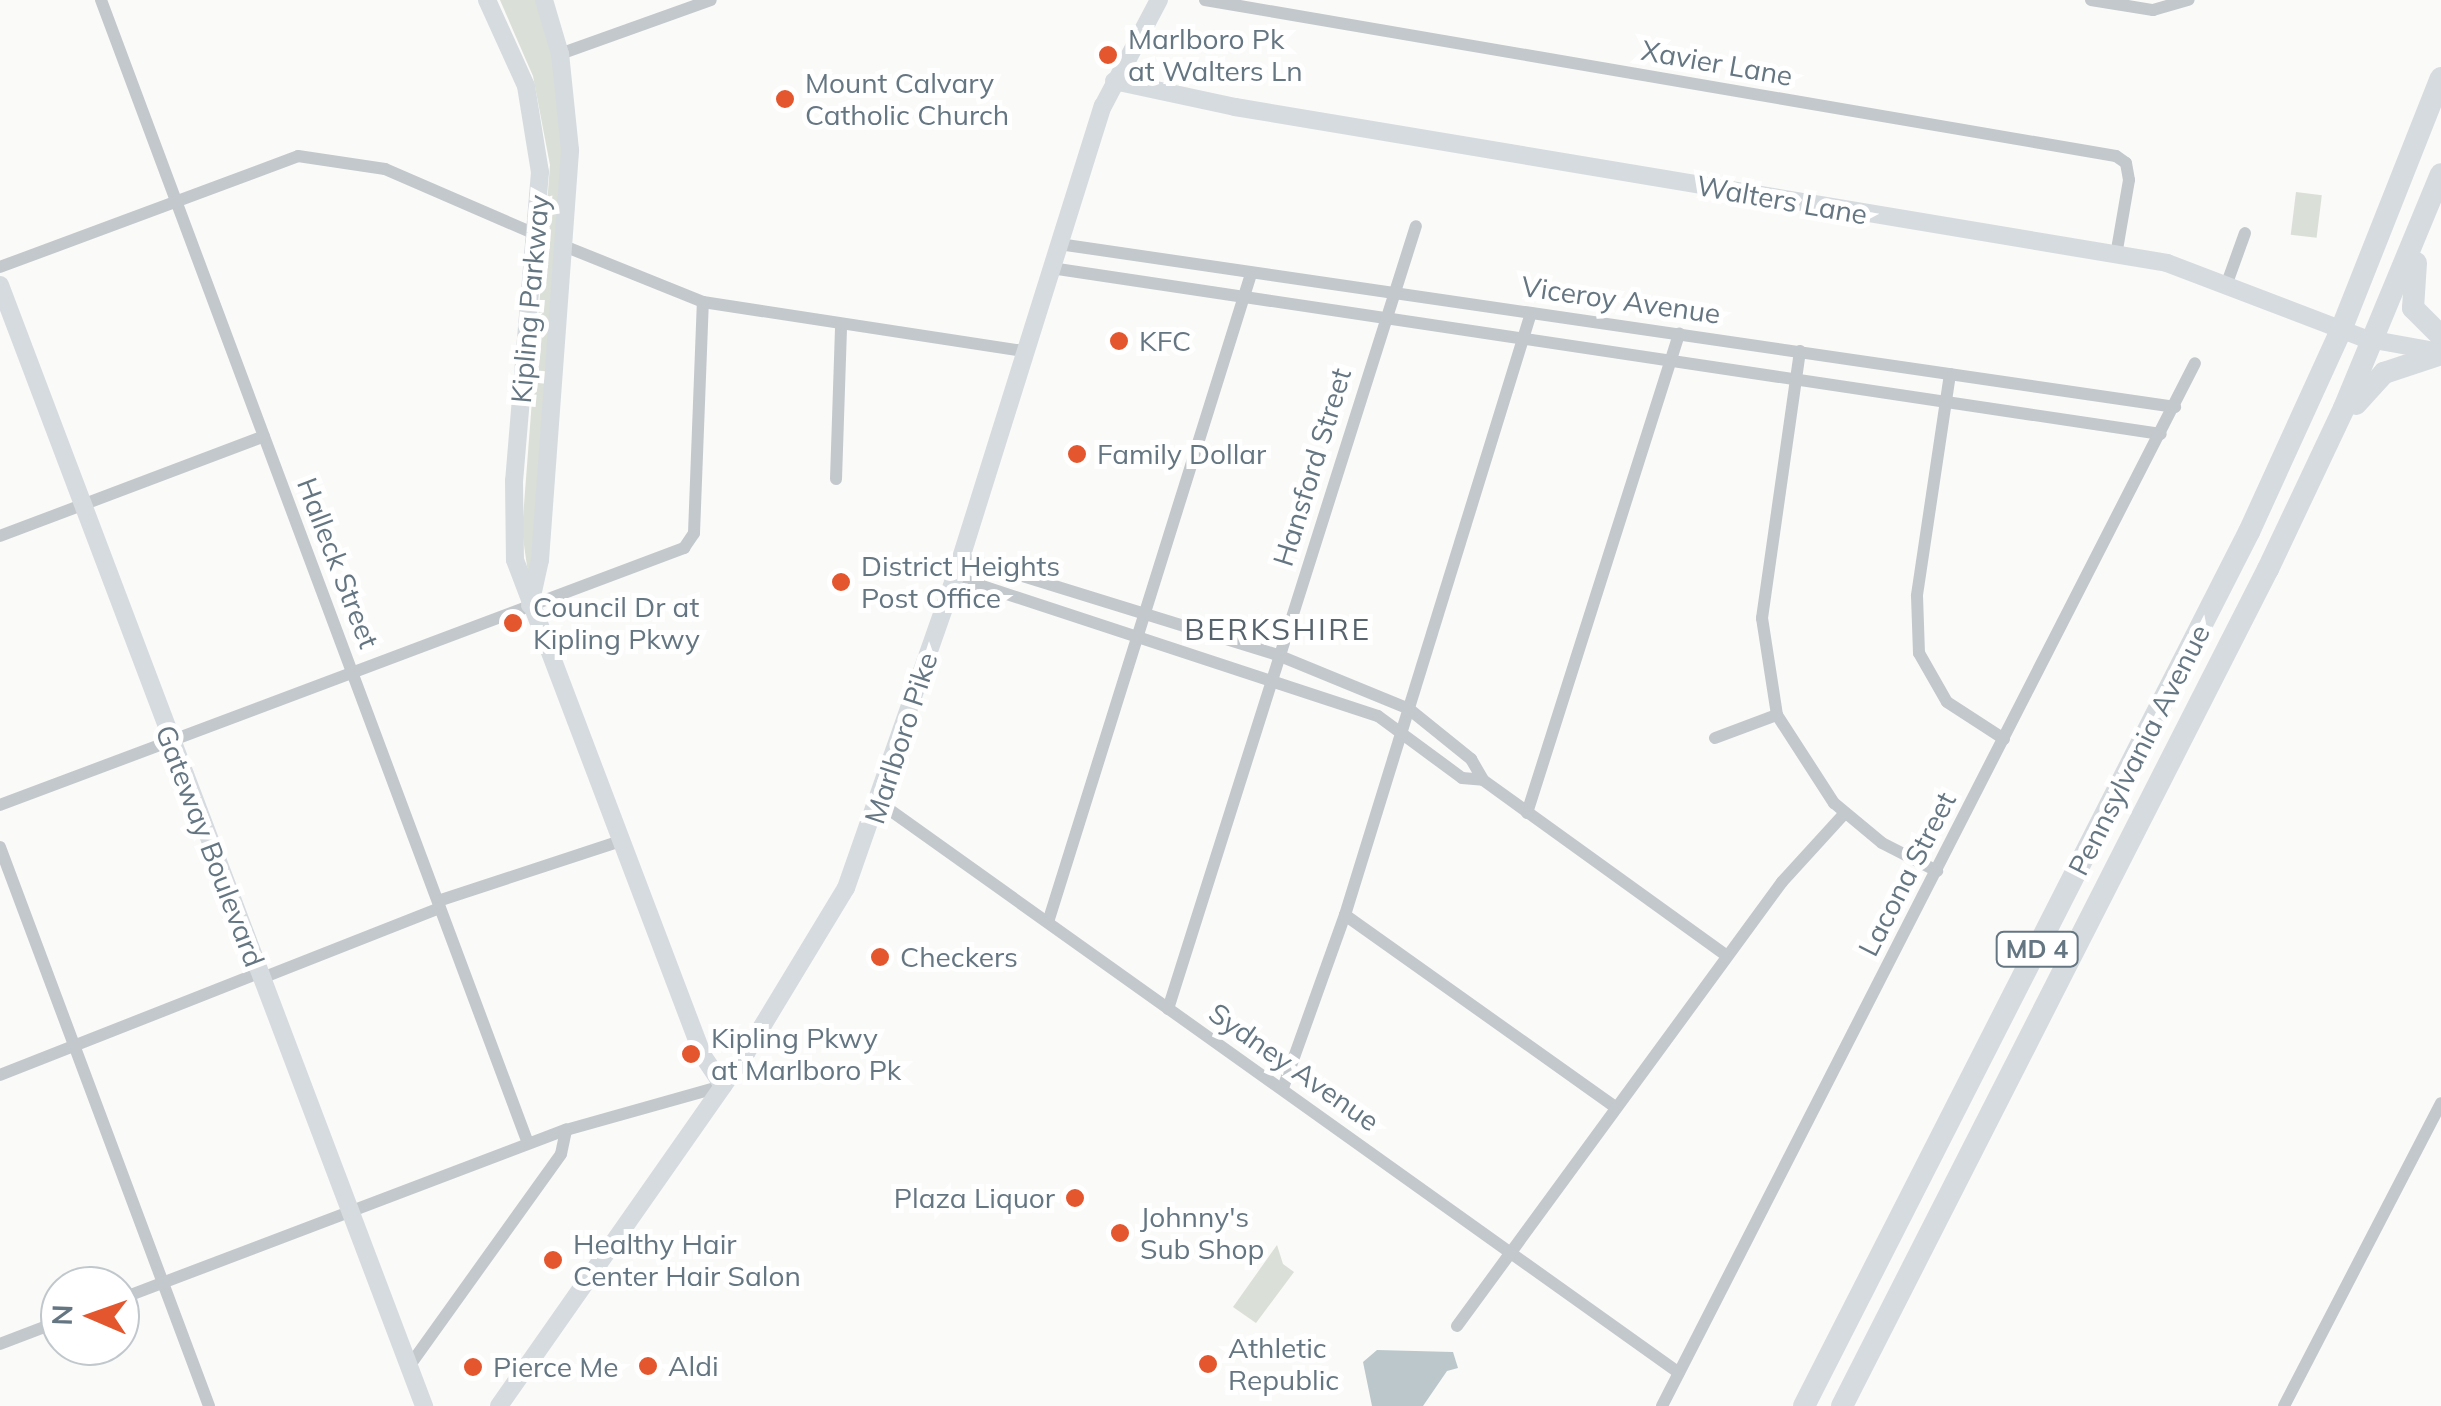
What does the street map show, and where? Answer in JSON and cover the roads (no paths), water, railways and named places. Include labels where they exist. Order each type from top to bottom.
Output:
[{"type":"highway","name":"Pennsylvania Avenue","points":[[1804,1406],[2210,612],[2341,330],[2441,78]]},
{"type":"highway","name":"Pennsylvania Avenue","points":[[1842,1406],[2323,452],[2441,174]]},
{"type":"highway","points":[[2431,198],[2410,291],[2416,316],[2441,336]]},
{"type":"highway","points":[[2323,452],[2378,377],[2441,353]]},
{"type":"street","name":"Halleck Street","points":[[101,0],[528,1144]]},
{"type":"street","name":"Kipling Parkway","points":[[486,0],[520,68],[533,114],[540,172],[512,530],[530,606],[703,1056],[723,1086]]},
{"type":"street","name":"Kipling Parkway","points":[[530,606],[540,560],[570,140],[560,54],[544,0]]},
{"type":"street","points":[[560,54],[712,0]]},
{"type":"street","name":"Marlboro Pike","points":[[499,1406],[723,1086],[822,933],[880,803],[955,577],[1023,351],[1114,81],[1159,0]]},
{"type":"street","name":"Xavier Lane","points":[[1205,0],[2116,156],[2126,163],[2129,180],[2116,255]]},
{"type":"street","points":[[2091,0],[2153,10],[2189,0]]},
{"type":"street","name":"Walters Lane","points":[[1114,81],[2116,255],[2227,283],[2372,340],[2441,353]]},
{"type":"street","points":[[0,267],[288,157],[348,160],[385,169],[535,234]]},
{"type":"street","name":"Hansford Street","points":[[1168,1009],[1416,226]]},
{"type":"street","points":[[2227,283],[2245,233]]},
{"type":"street","name":"Viceroy Avenue","points":[[1059,244],[2175,407]]},
{"type":"street","points":[[564,246],[703,302],[1023,351]]},
{"type":"street","name":"Viceroy Avenue","points":[[1051,268],[1946,398],[2161,434]]},
{"type":"street","points":[[1049,918],[1251,274]]},
{"type":"street","name":"Gateway Boulevard","points":[[0,285],[348,1214],[424,1406]]},
{"type":"street","points":[[0,805],[680,549],[694,533],[703,302]]},
{"type":"street","points":[[1283,1088],[1345,915],[1531,313]]},
{"type":"street","points":[[836,479],[841,324]]},
{"type":"street","points":[[1527,813],[1679,334]]},
{"type":"street","points":[[1800,351],[1762,618],[1777,715],[1817,783],[1845,813],[1882,843],[1937,871]]},
{"type":"street","name":"Lacona Street","points":[[1662,1406],[2195,363]]},
{"type":"street","points":[[1950,374],[1917,596],[1920,653],[1948,702],[2004,739]]},
{"type":"street","points":[[0,536],[264,436]]},
{"type":"street","points":[[961,557],[1280,656],[1409,709],[1470,758],[1483,780],[1726,955]]},
{"type":"street","points":[[955,577],[1378,716],[1462,778],[1483,780]]},
{"type":"street","points":[[1714,738],[1777,715]]},
{"type":"street","name":"Sydney Avenue","points":[[880,803],[1049,918],[1168,1009],[1679,1372]]},
{"type":"street","points":[[1457,1326],[1726,955],[1845,813]]},
{"type":"street","points":[[0,1075],[439,904],[621,840]]},
{"type":"street","points":[[0,848],[209,1406]]},
{"type":"street","points":[[1345,915],[1614,1106]]},
{"type":"street","points":[[140,1290],[566,1130],[723,1086]]},
{"type":"street","points":[[2284,1406],[2441,1103]]},
{"type":"street","points":[[410,1366],[561,1154],[566,1130]]},
{"type":"street","points":[[0,1344],[40,1329]]},
{"type":"place","name":"Marlboro Pk at Walters Ln","points":[[1108,55]]},
{"type":"place","name":"Mount Calvary Catholic Church","points":[[785,99]]},
{"type":"place","name":"KFC","points":[[1119,341]]},
{"type":"place","name":"Family Dollar","points":[[1077,454]]},
{"type":"place","name":"District Heights Post Office","points":[[841,582]]},
{"type":"place","name":"Council Dr at Kipling Pkwy","points":[[513,623]]},
{"type":"place","name":"Checkers","points":[[880,957]]},
{"type":"place","name":"Kipling Pkwy at Marlboro Pk","points":[[691,1054]]},
{"type":"place","name":"Plaza Liquor","points":[[1075,1198]]},
{"type":"place","name":"Johnny's Sub Shop","points":[[1120,1233]]},
{"type":"place","name":"Healthy Hair Center Hair Salon","points":[[553,1260]]},
{"type":"place","name":"Athletic Republic","points":[[1208,1364]]},
{"type":"place","name":"Aldi","points":[[648,1366]]},
{"type":"place","name":"Pierce Me","points":[[473,1367]]},
{"type":"district","name":"BERKSHIRE","points":[[1278,629]]}]
